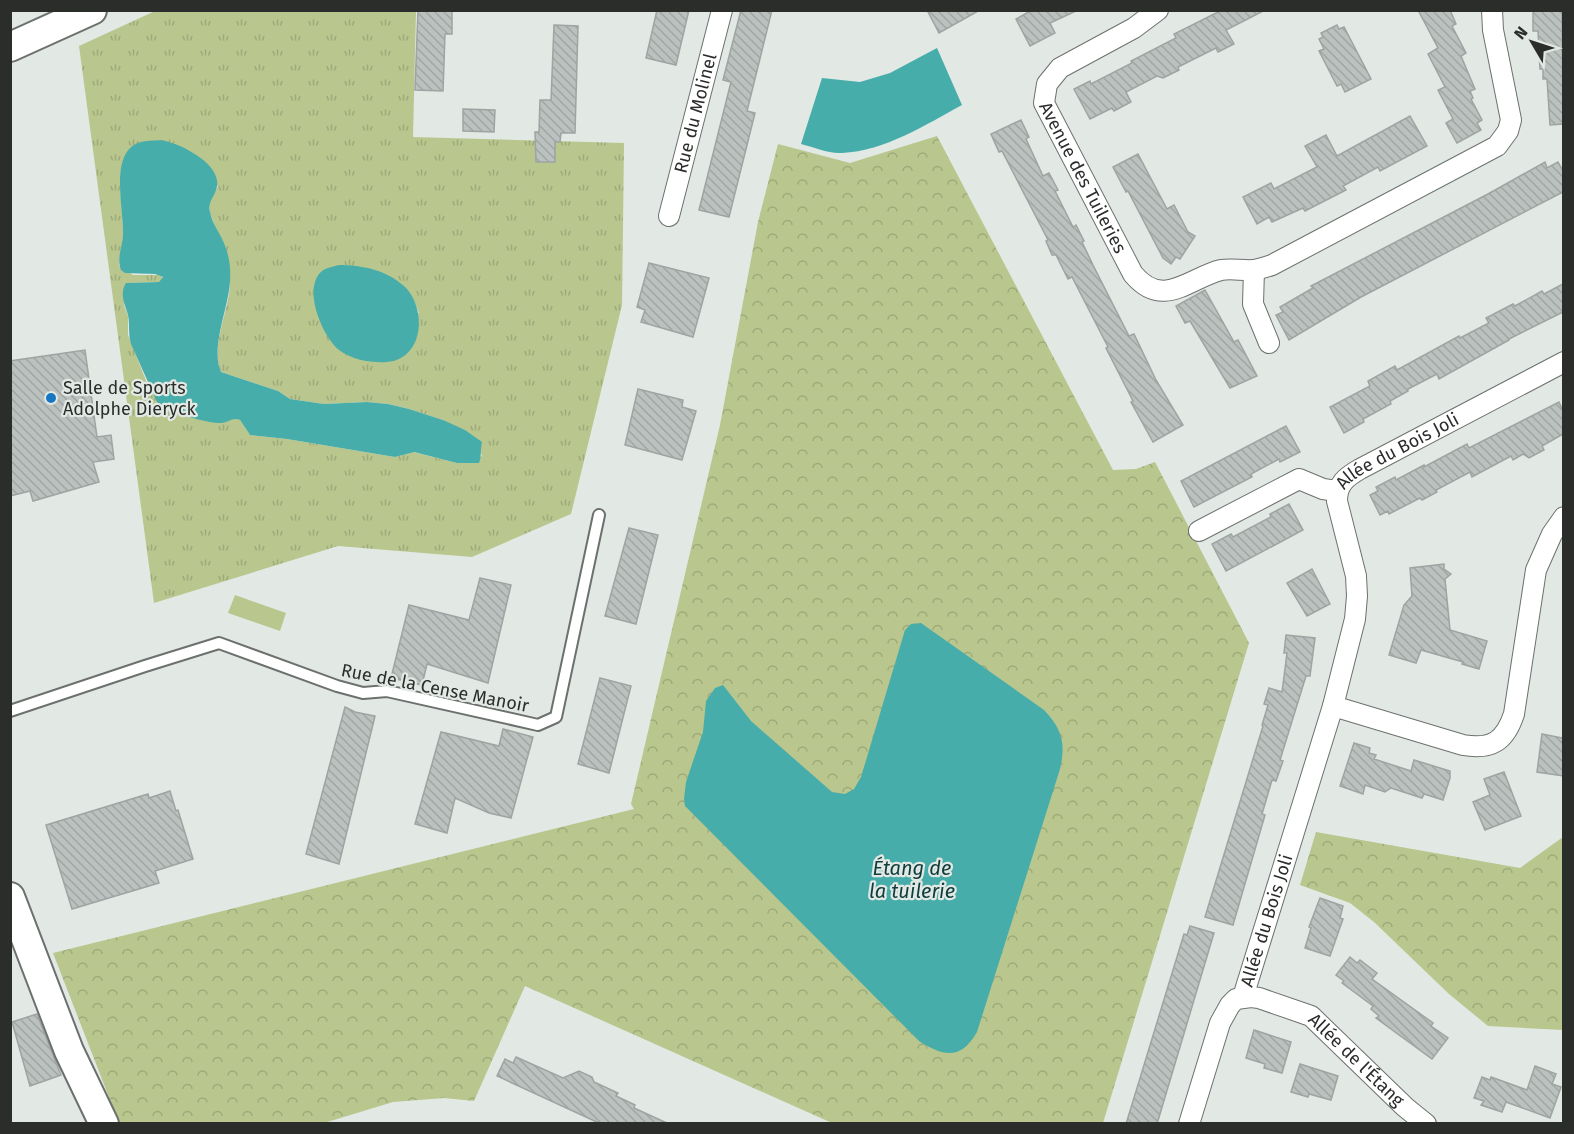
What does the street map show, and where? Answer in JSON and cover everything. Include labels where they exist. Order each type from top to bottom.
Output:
[{"type":"street","points":[[10,47],[92,10]]},
{"type":"street","name":"Rue du Molinel","points":[[669,216],[722,10]]},
{"type":"street","name":"Avenue des Tuileries","points":[[1158,10],[1134,28],[1065,65],[1054,73],[1045,90],[1046,107],[1133,274],[1138,280],[1154,289],[1171,291],[1220,271],[1254,270],[1272,265],[1489,152],[1503,140],[1511,120],[1510,108],[1493,30],[1492,10]]},
{"type":"street","points":[[1254,270],[1253,304],[1269,343]]},
{"type":"street","name":"Allée du Bois Joli","points":[[1243,997],[1332,706],[1355,619],[1356,576],[1339,514],[1337,491],[1341,482],[1347,476],[1563,362]]},
{"type":"street","points":[[1199,531],[1299,479],[1323,489],[1337,491]]},
{"type":"street","points":[[1332,706],[1463,745],[1479,747],[1498,741],[1511,724],[1515,714],[1536,570],[1552,534],[1563,517]]},
{"type":"street","points":[[11,899],[75,1064],[93,1124]]},
{"type":"street","points":[[1189,1124],[1220,1023],[1230,1005],[1236,999],[1243,997]]},
{"type":"street","name":"Allée de l'Étang","points":[[1243,997],[1259,998],[1311,1016],[1405,1107],[1426,1124]]},
{"type":"street","points":[[75,1064],[104,1124]]},
{"type":"lane","name":"Rue de la Cense Manoir","points":[[10,711],[219,643],[337,686],[363,693],[387,691],[538,725],[556,717],[599,515]]},
{"type":"green space","points":[[155,11],[416,11],[413,137],[624,143],[622,305],[571,514],[472,557],[338,546],[154,603],[79,46]],"holes":[[[131,147],[218,186],[209,204],[210,213],[219,238],[230,285],[219,341],[218,362],[221,372],[278,391],[290,399],[324,404],[367,402],[409,409],[443,420],[480,449],[482,456],[469,462],[457,463],[413,452],[395,457],[250,435],[240,420],[235,418],[221,423],[177,414],[163,408],[147,383],[128,335],[128,316],[124,305],[126,283],[159,282],[163,279],[160,275],[133,275],[119,266],[123,234],[120,178],[125,157]],[[339,265],[364,268],[388,276],[407,291],[419,313],[331,340],[318,316]]]},
{"type":"green space","points":[[937,136],[1113,470],[1136,469],[1155,462],[1249,643],[1103,1123],[832,1123],[525,986],[474,1101],[444,1098],[393,1102],[324,1123],[119,1123],[53,953],[634,809],[631,804],[720,425],[758,222],[778,144],[850,163]]},
{"type":"green space","points":[[235,595],[286,613],[280,631],[228,613]]},
{"type":"green space","points":[[1316,832],[1520,868],[1563,837],[1563,1030],[1488,1026],[1449,994],[1374,922],[1350,903],[1300,885]]},
{"type":"water","points":[[937,48],[962,105],[904,136],[858,151],[837,153],[801,144],[822,78],[860,82],[890,73]]},
{"type":"water","points":[[161,140],[178,145],[206,162],[216,178],[217,186],[209,208],[212,220],[227,251],[230,271],[229,291],[218,351],[221,372],[278,391],[290,399],[324,404],[367,402],[388,404],[443,420],[465,430],[482,442],[479,463],[457,463],[414,452],[395,457],[250,435],[240,420],[233,419],[222,423],[207,422],[178,413],[157,402],[131,344],[123,291],[126,283],[159,282],[163,277],[155,274],[125,273],[121,270],[119,256],[123,234],[120,184],[124,158],[129,149],[141,142]]},
{"type":"water","points":[[339,265],[365,267],[382,272],[404,286],[411,295],[419,318],[418,331],[409,352],[400,359],[381,362],[356,358],[339,350],[327,335],[317,314],[315,282],[323,270]]},
{"type":"water","name":"Étang de la tuilerie","points":[[921,623],[1044,710],[1059,730],[1063,751],[1060,769],[977,1032],[965,1047],[951,1053],[936,1050],[919,1041],[685,806],[684,799],[686,782],[703,732],[706,701],[715,688],[723,685],[751,721],[832,792],[845,794],[854,789],[861,777],[905,630],[911,624]]},
{"type":"building","points":[[418,10],[452,10],[452,34],[445,34],[443,91],[415,90]]},
{"type":"building","points":[[657,10],[689,10],[676,65],[646,58]]},
{"type":"building","points":[[741,10],[772,10],[747,111],[755,113],[729,217],[699,210],[731,82],[723,80]]},
{"type":"building","points":[[927,10],[980,10],[939,33]]},
{"type":"building","points":[[1032,10],[1078,10],[1050,23],[1055,33],[1030,46],[1016,19]]},
{"type":"building","points":[[1222,10],[1265,10],[1226,30],[1234,44],[1218,52],[1216,48],[1178,67],[1179,70],[1163,78],[1157,76],[1126,92],[1131,102],[1114,111],[1112,108],[1090,119],[1074,89],[1090,81],[1091,84],[1132,63],[1131,61],[1176,38],[1174,34]]},
{"type":"building","points":[[1418,10],[1450,10],[1456,24],[1452,26],[1466,53],[1461,56],[1475,89],[1470,91],[1473,98],[1471,99],[1482,120],[1477,123],[1481,130],[1457,143],[1446,123],[1453,119],[1438,90],[1445,87],[1428,54],[1438,48]]},
{"type":"building","points":[[1533,10],[1562,10],[1563,124],[1550,125],[1547,79],[1543,79],[1543,69],[1540,69],[1538,31],[1533,31]]},
{"type":"building","points":[[554,25],[578,26],[575,133],[561,133],[560,142],[555,142],[555,162],[536,162],[535,132],[539,132],[540,100],[551,100]]},
{"type":"building","points":[[1337,25],[1339,29],[1344,27],[1371,79],[1345,92],[1341,84],[1337,86],[1319,51],[1324,49],[1319,39],[1323,37],[1321,33]]},
{"type":"building","points":[[463,109],[495,110],[494,132],[463,131]]},
{"type":"building","points":[[1410,116],[1427,146],[1380,171],[1378,167],[1343,186],[1346,190],[1305,211],[1303,208],[1272,222],[1269,217],[1257,224],[1243,197],[1271,183],[1274,189],[1317,167],[1305,146],[1326,135],[1337,156]]},
{"type":"building","points":[[1021,120],[1029,137],[1026,139],[1043,176],[1049,173],[1058,190],[1055,191],[1073,227],[1076,225],[1084,241],[1082,242],[1129,336],[1134,334],[1156,380],[1183,425],[1153,442],[1131,402],[1133,401],[1106,348],[1108,347],[1072,277],[1068,279],[1056,255],[1052,255],[1046,241],[1048,240],[991,134]]},
{"type":"building","points":[[1138,154],[1167,209],[1174,205],[1188,232],[1195,236],[1180,259],[1176,257],[1171,264],[1163,258],[1113,167]]},
{"type":"building","points":[[1545,162],[1547,168],[1558,162],[1563,171],[1563,192],[1361,297],[1289,340],[1276,315],[1283,312],[1280,307],[1313,288],[1311,286]]},
{"type":"building","points":[[649,263],[709,278],[693,337],[641,322],[645,310],[637,307]]},
{"type":"building","points":[[1563,284],[1563,312],[1509,339],[1439,379],[1437,374],[1408,389],[1390,401],[1391,404],[1363,419],[1364,422],[1344,433],[1330,407],[1370,386],[1368,381],[1395,366],[1397,370],[1459,336],[1460,338],[1489,323],[1486,318],[1513,304],[1515,306],[1542,291],[1544,294]]},
{"type":"building","points":[[1205,290],[1234,342],[1238,340],[1257,376],[1230,388],[1190,321],[1185,323],[1176,306]]},
{"type":"building","name":"Salle de Sports Adolphe Dieryck","points":[[85,350],[97,437],[111,435],[114,459],[93,462],[99,482],[33,501],[30,491],[10,496],[10,361]]},
{"type":"building","points":[[638,389],[683,400],[682,407],[696,411],[682,460],[625,445]]},
{"type":"building","points":[[1559,402],[1563,411],[1563,434],[1542,446],[1544,450],[1529,458],[1523,454],[1513,460],[1511,456],[1472,477],[1470,472],[1422,500],[1420,498],[1389,514],[1388,511],[1380,515],[1370,495],[1378,491],[1376,487],[1395,477],[1396,480],[1424,465],[1424,467],[1467,444],[1469,448]]},
{"type":"building","points":[[1286,426],[1300,452],[1280,462],[1279,459],[1251,474],[1252,477],[1194,507],[1181,481]]},
{"type":"building","points":[[1289,504],[1303,530],[1226,571],[1212,544],[1231,534],[1233,537],[1271,517],[1270,514]]},
{"type":"building","points":[[629,528],[658,535],[636,624],[605,616]]},
{"type":"building","points":[[1444,564],[1444,569],[1451,574],[1445,579],[1450,630],[1487,641],[1479,669],[1421,650],[1416,663],[1389,655],[1404,605],[1412,596],[1410,568]]},
{"type":"building","points":[[1312,569],[1330,604],[1307,616],[1287,583]]},
{"type":"building","points":[[480,578],[511,585],[488,683],[427,664],[422,685],[391,678],[409,605],[469,620]]},
{"type":"building","points":[[1286,635],[1315,638],[1310,676],[1306,676],[1280,760],[1283,761],[1276,781],[1272,780],[1262,814],[1265,815],[1233,925],[1205,917],[1263,726],[1268,705],[1264,704],[1269,688],[1282,692],[1287,653],[1284,653]]},
{"type":"building","points":[[600,678],[631,686],[609,773],[578,764]]},
{"type":"building","points":[[345,707],[355,712],[375,716],[339,864],[306,854]]},
{"type":"building","points":[[503,729],[533,737],[511,818],[489,813],[455,798],[447,833],[415,824],[441,732],[499,746]]},
{"type":"building","points":[[1542,734],[1563,738],[1563,776],[1537,772]]},
{"type":"building","points":[[1354,743],[1370,748],[1369,753],[1376,755],[1374,759],[1411,771],[1414,760],[1450,771],[1443,800],[1424,794],[1422,798],[1391,788],[1385,792],[1365,785],[1363,794],[1340,786]]},
{"type":"building","points":[[1504,772],[1521,816],[1485,830],[1473,802],[1490,795],[1484,779]]},
{"type":"building","points":[[170,791],[193,859],[155,871],[159,883],[72,909],[46,825],[148,794],[149,798]]},
{"type":"building","points":[[1320,898],[1343,906],[1340,918],[1343,919],[1330,956],[1305,948],[1311,928],[1309,927]]},
{"type":"building","points":[[1190,926],[1214,933],[1157,1124],[1126,1124],[1184,934],[1187,935]]},
{"type":"building","points":[[1350,957],[1357,963],[1360,960],[1377,973],[1372,979],[1433,1023],[1431,1026],[1448,1038],[1432,1059],[1376,1018],[1379,1016],[1371,1009],[1373,1006],[1342,983],[1344,981],[1336,975]]},
{"type":"building","points":[[37,1014],[61,1075],[30,1086],[12,1022]]},
{"type":"building","points":[[1254,1030],[1291,1042],[1282,1073],[1264,1068],[1265,1064],[1246,1058]]},
{"type":"building","points":[[516,1057],[563,1078],[579,1071],[592,1077],[594,1082],[618,1093],[616,1096],[635,1105],[634,1108],[669,1124],[601,1124],[497,1076],[505,1059],[513,1063]]},
{"type":"building","points":[[1300,1064],[1338,1076],[1331,1100],[1291,1092]]},
{"type":"building","points":[[1535,1066],[1556,1074],[1552,1084],[1561,1087],[1550,1118],[1506,1102],[1502,1112],[1481,1105],[1484,1101],[1474,1098],[1482,1077],[1490,1080],[1491,1077],[1527,1090]]},
{"type":"place","name":"Salle de Sports Adolphe Dieryck","points":[[51,398]]}]
